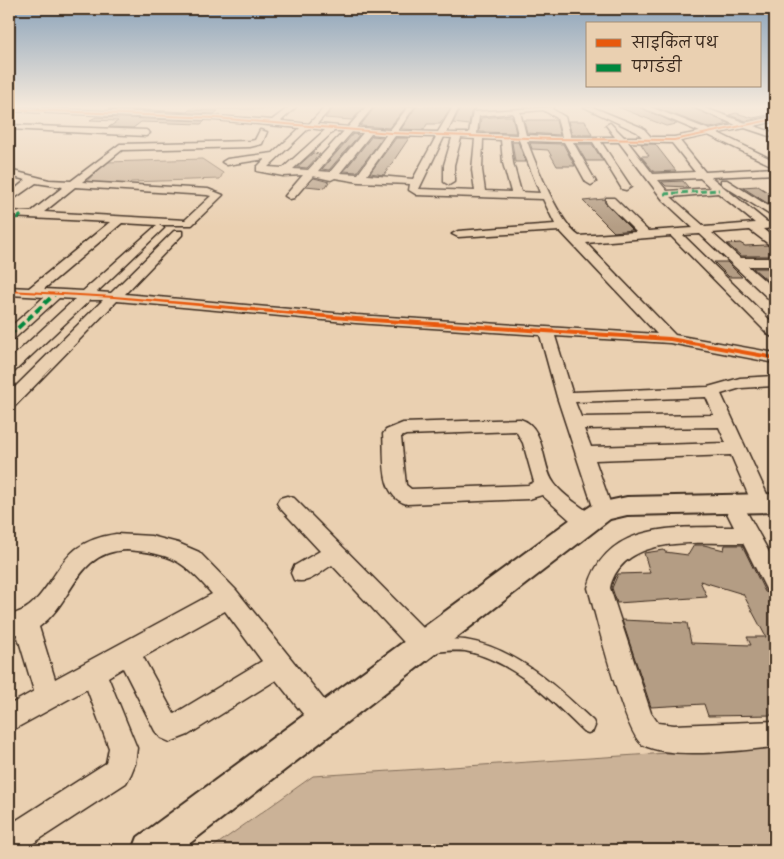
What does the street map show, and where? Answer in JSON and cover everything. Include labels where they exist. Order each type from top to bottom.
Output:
[{"type":"street","points":[[9,224],[29,215],[76,184],[120,147]]},
{"type":"street","points":[[284,147],[260,170],[416,182]]},
{"type":"street","points":[[283,173],[311,147]]},
{"type":"street","points":[[290,196],[333,147]]},
{"type":"street","points":[[332,177],[356,147]]},
{"type":"street","points":[[361,191],[363,179],[382,147]]},
{"type":"street","points":[[435,147],[416,182],[414,190],[417,192],[547,196]]},
{"type":"street","points":[[449,182],[449,165],[454,147]]},
{"type":"street","points":[[476,147],[477,170],[481,195]]},
{"type":"street","points":[[506,147],[508,163],[517,196]]},
{"type":"street","points":[[525,147],[554,216],[570,236],[577,240],[670,339]]},
{"type":"street","points":[[572,147],[590,182]]},
{"type":"street","points":[[599,147],[626,187]]},
{"type":"street","points":[[625,147],[652,177],[664,194],[702,232],[775,297]]},
{"type":"street","points":[[681,147],[719,190],[764,226],[775,245]]},
{"type":"street","points":[[740,147],[775,164]]},
{"type":"street","points":[[227,162],[275,155]]},
{"type":"street","points":[[652,177],[775,171]]},
{"type":"street","points":[[762,172],[775,179]]},
{"type":"street","points":[[9,173],[34,179],[76,184],[208,192],[218,196],[188,223],[9,214]]},
{"type":"street","points":[[707,175],[775,215]]},
{"type":"street","points":[[9,199],[34,179]]},
{"type":"street","points":[[664,194],[719,190]]},
{"type":"street","points":[[610,200],[645,235]]},
{"type":"street","points":[[519,218],[554,216]]},
{"type":"street","points":[[32,292],[116,223]]},
{"type":"street","points":[[577,240],[764,226]]},
{"type":"street","points":[[458,234],[564,227]]},
{"type":"street","points":[[9,368],[158,228]]},
{"type":"street","points":[[9,402],[178,233]]},
{"type":"street","points":[[675,234],[775,333]]},
{"type":"street","points":[[737,262],[775,262]]},
{"type":"street","points":[[9,291],[88,294],[356,319],[670,339],[775,358]]},
{"type":"street","points":[[9,336],[56,293]]},
{"type":"street","points":[[546,331],[584,454],[595,517]]},
{"type":"street","points":[[565,397],[712,391],[740,383],[775,381]]},
{"type":"street","points":[[151,850],[595,517],[627,506],[768,503],[738,449],[712,391]]},
{"type":"street","points":[[574,423],[725,421]]},
{"type":"street","points":[[545,486],[529,492],[407,497],[398,488],[392,434],[403,429],[520,425],[524,427],[528,435],[545,486],[595,517]]},
{"type":"street","points":[[584,454],[738,449]]},
{"type":"street","points":[[288,503],[424,646]]},
{"type":"street","points":[[732,503],[747,535],[775,584]]},
{"type":"street","points":[[747,535],[659,537],[646,540],[626,550],[605,567],[600,577],[599,588],[639,718],[648,734],[658,738],[674,739],[775,734]]},
{"type":"street","points":[[48,697],[17,624],[40,614],[77,562],[103,544],[117,541],[136,541],[190,556],[228,597],[324,720]]},
{"type":"street","points":[[302,573],[335,552]]},
{"type":"street","points":[[9,719],[228,597]]},
{"type":"street","points":[[128,652],[164,722],[170,729],[179,726],[279,664]]},
{"type":"street","points":[[9,842],[116,773],[121,764],[123,748],[93,672]]},
{"type":"lane","points":[[424,646],[465,646],[487,651],[530,676],[588,726]]},
{"type":"shaded area","points":[[202,159],[223,173],[220,179],[131,182],[127,185],[85,183],[107,162]]},
{"type":"shaded area","points":[[775,746],[775,850],[209,850],[313,776]]},
{"type":"building","points":[[341,147],[349,147],[329,170],[322,169]]},
{"type":"building","points":[[363,147],[376,147],[357,172],[344,171]]},
{"type":"building","points":[[389,147],[403,147],[384,175],[370,173]]},
{"type":"building","points":[[513,147],[520,147],[526,162],[515,162]]},
{"type":"building","points":[[531,147],[565,147],[575,166],[557,166],[548,150],[532,149]]},
{"type":"building","points":[[578,147],[594,147],[603,161],[586,161]]},
{"type":"building","points":[[643,147],[657,147],[676,171],[654,172],[641,156],[649,156]]},
{"type":"building","points":[[313,153],[320,154],[307,168],[297,167]]},
{"type":"building","points":[[314,178],[329,182],[325,188],[306,186]]},
{"type":"building","points":[[683,181],[688,187],[666,186],[662,182]]},
{"type":"building","points":[[758,186],[775,197],[775,202],[767,203],[742,187]]},
{"type":"building","points":[[604,199],[605,203],[632,230],[614,232],[583,201]]},
{"type":"building","points":[[740,243],[745,246],[767,245],[775,251],[775,256],[741,256],[727,244]]},
{"type":"building","points":[[714,262],[727,262],[742,277],[729,277]]},
{"type":"building","points":[[753,268],[775,268],[775,282],[770,283]]},
{"type":"building","points":[[694,545],[704,545],[724,550],[725,545],[742,545],[765,592],[775,595],[775,715],[708,716],[704,704],[651,707],[622,620],[687,623],[691,643],[751,645],[747,637],[766,637],[743,594],[700,581],[707,597],[617,603],[612,588],[618,574],[650,573],[644,553],[664,550],[665,552],[688,555]]},
{"type":"marked path","points":[[664,194],[719,190]]},
{"type":"marked path","points":[[9,224],[23,214]]},
{"type":"marked path","points":[[9,336],[56,293]]},
{"type":"cycle path","points":[[9,291],[114,297],[356,319],[670,339],[775,358]]}]
